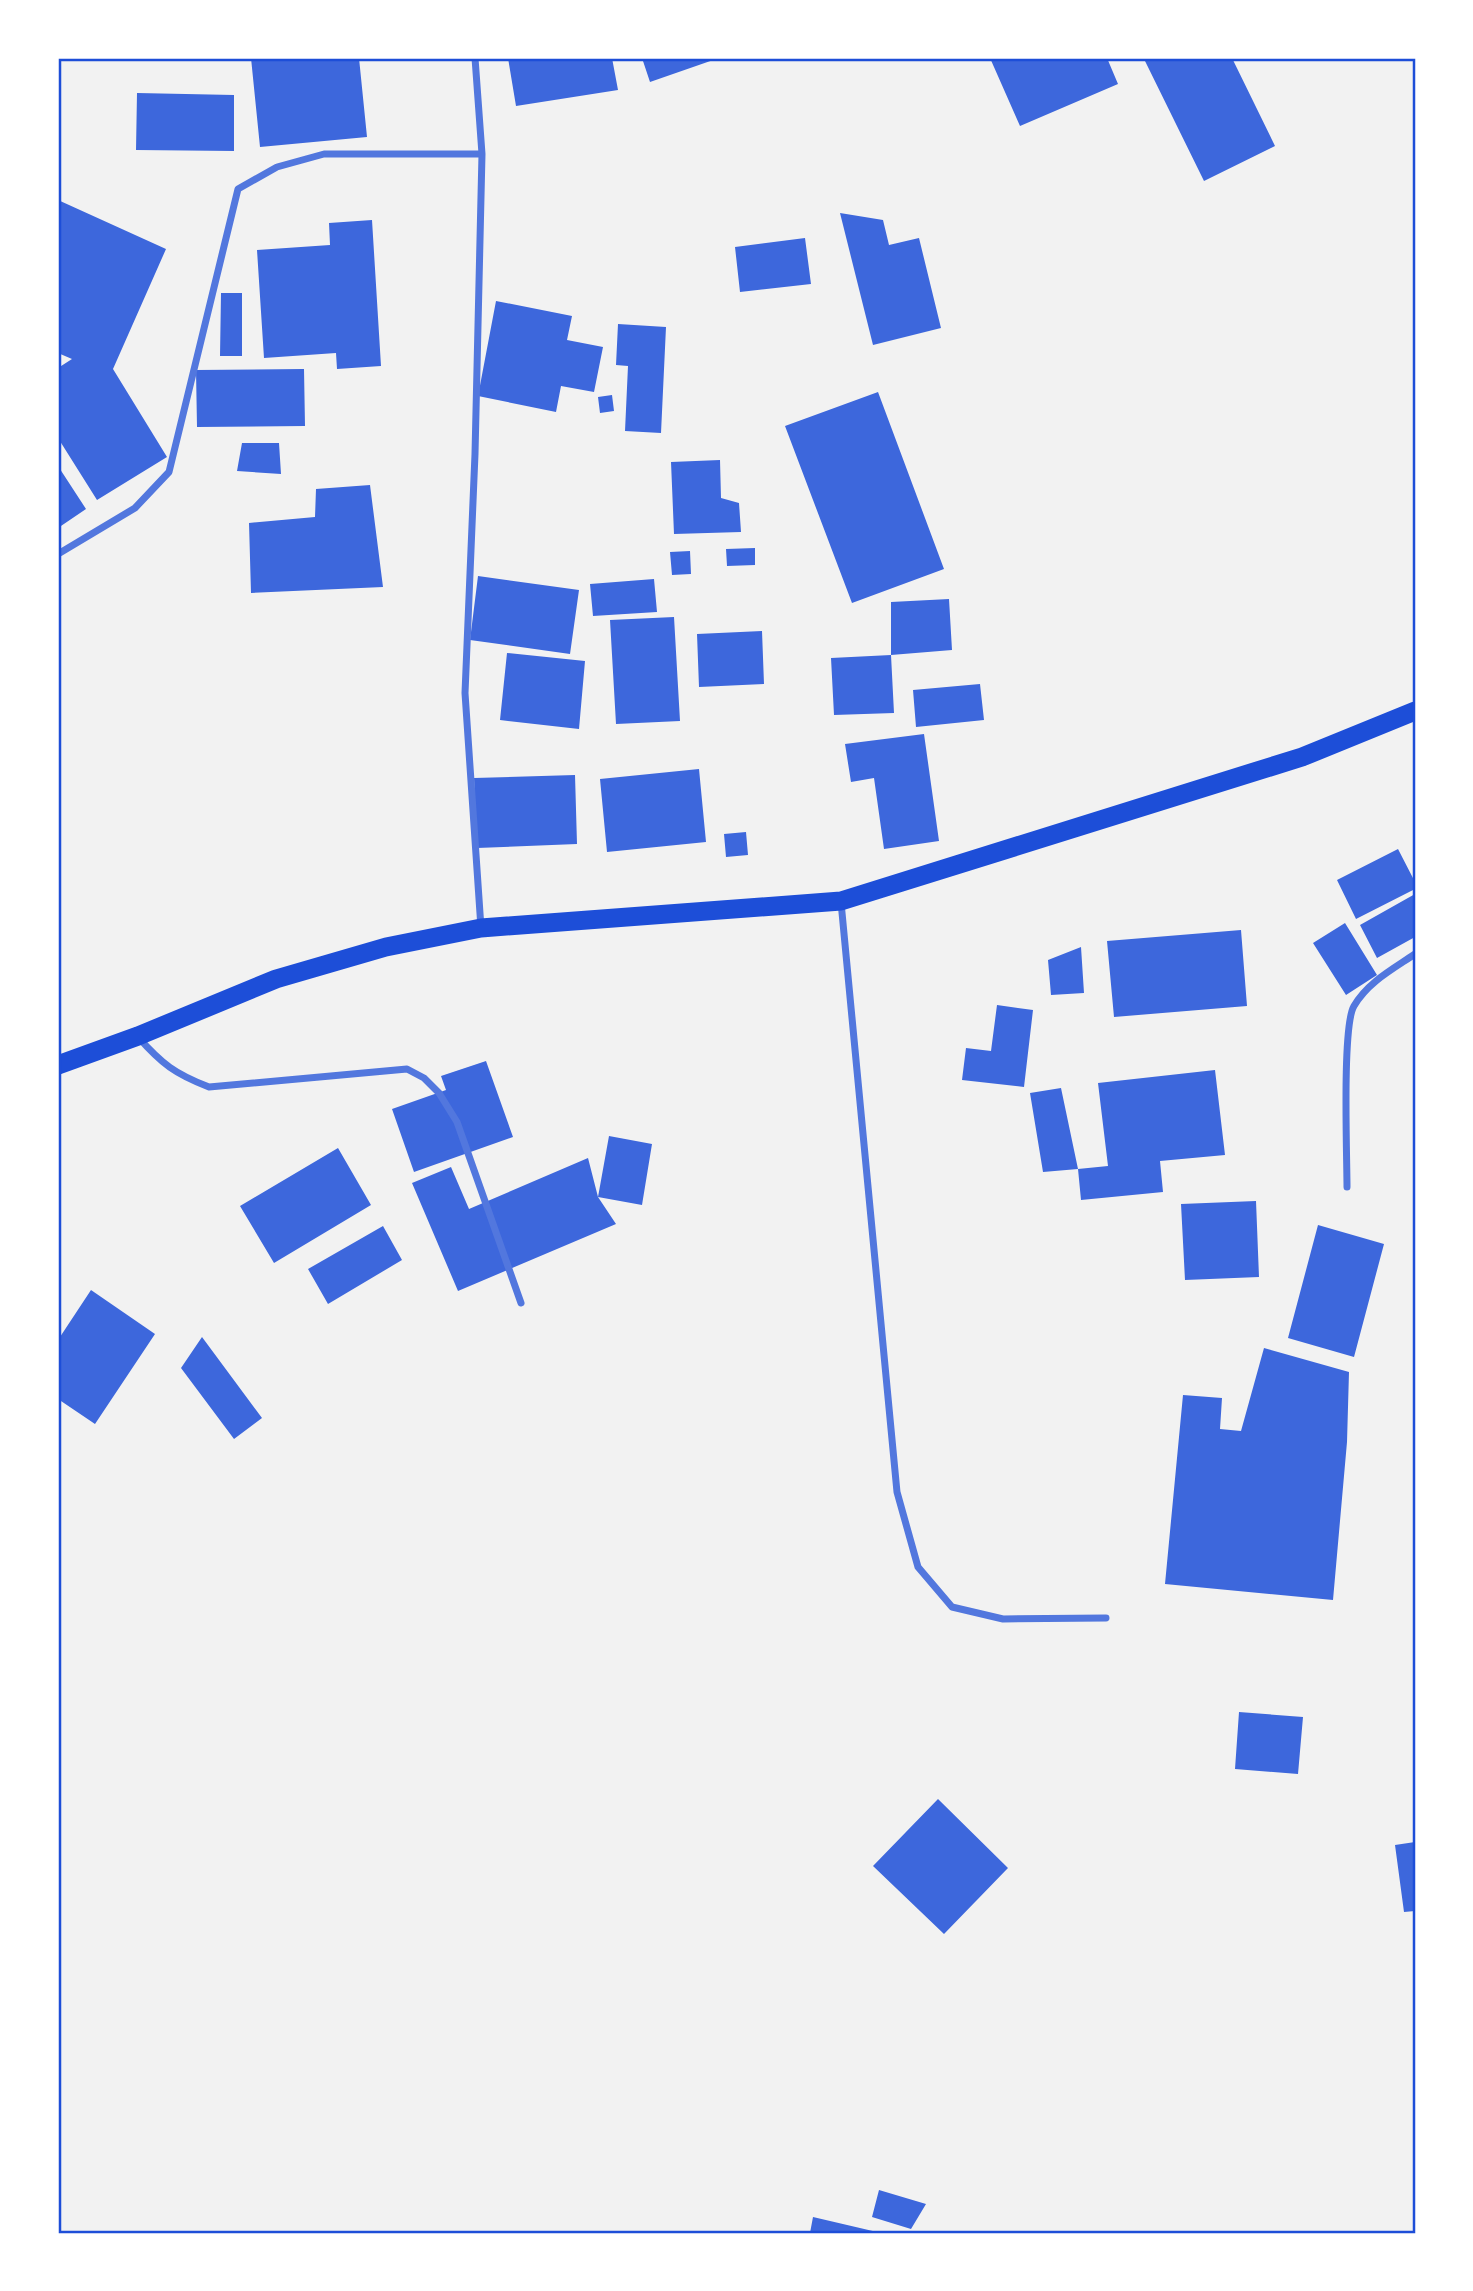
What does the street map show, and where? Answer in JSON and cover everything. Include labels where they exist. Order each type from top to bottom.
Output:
[{"type":"highway","points":[[58,1065],[138,1036],[276,979],[386,947],[481,929],[841,901],[1303,757],[1415,711]]},
{"type":"street","points":[[475,58],[482,154],[465,693],[481,929]]},
{"type":"street","points":[[58,554],[135,508],[169,472],[238,189],[277,167],[324,154],[482,154]]},
{"type":"street","points":[[841,901],[897,1492],[918,1567],[952,1608],[1003,1619],[1106,1618]]},
{"type":"street","points":[[1347,1187],[1348,1032],[1353,1007],[1376,980],[1415,954]]},
{"type":"street","points":[[138,1036],[161,1063],[181,1077],[209,1087],[407,1069],[424,1078],[439,1093],[457,1122],[521,1303]]},
{"type":"building","points":[[251,58],[359,58],[367,137],[260,147]]},
{"type":"building","points":[[508,58],[612,58],[618,90],[516,106]]},
{"type":"building","points":[[642,58],[719,58],[650,82]]},
{"type":"building","points":[[990,58],[1107,58],[1118,84],[1020,126]]},
{"type":"building","points":[[1151,58],[1232,58],[1275,146],[1204,181],[1145,61]]},
{"type":"building","points":[[137,93],[234,95],[234,151],[136,150]]},
{"type":"building","points":[[58,200],[166,249],[113,369],[167,457],[97,500],[58,438],[58,368],[72,359],[58,353]]},
{"type":"building","points":[[840,213],[883,220],[889,245],[919,238],[941,328],[873,345]]},
{"type":"building","points":[[372,220],[381,366],[337,369],[336,353],[264,358],[257,250],[330,245],[329,223]]},
{"type":"building","points":[[805,238],[811,284],[740,292],[735,247]]},
{"type":"building","points":[[221,293],[242,293],[242,356],[220,356]]},
{"type":"building","points":[[496,301],[572,316],[567,340],[603,347],[594,392],[561,386],[556,412],[478,396]]},
{"type":"building","points":[[618,324],[666,327],[661,433],[625,431],[628,366],[616,365]]},
{"type":"building","points":[[304,369],[305,426],[197,427],[196,370]]},
{"type":"building","points":[[878,392],[944,569],[852,603],[785,426]]},
{"type":"building","points":[[612,395],[614,411],[600,413],[598,397]]},
{"type":"building","points":[[242,443],[279,443],[281,474],[237,471]]},
{"type":"building","points":[[720,460],[721,498],[739,503],[741,532],[674,534],[671,462]]},
{"type":"building","points":[[58,466],[86,509],[58,528]]},
{"type":"building","points":[[370,485],[383,587],[251,593],[249,523],[315,517],[316,489]]},
{"type":"building","points":[[755,548],[755,565],[727,566],[726,549]]},
{"type":"building","points":[[690,551],[691,574],[672,575],[670,552]]},
{"type":"building","points":[[478,576],[579,590],[570,654],[470,640]]},
{"type":"building","points":[[654,579],[657,612],[593,616],[590,584]]},
{"type":"building","points":[[949,599],[952,650],[891,655],[891,602]]},
{"type":"building","points":[[674,617],[680,721],[616,724],[610,620]]},
{"type":"building","points":[[762,631],[764,684],[699,687],[697,634]]},
{"type":"building","points":[[507,653],[585,661],[579,729],[500,720]]},
{"type":"building","points":[[891,655],[894,713],[834,715],[831,658]]},
{"type":"building","points":[[980,684],[984,720],[916,727],[913,690]]},
{"type":"building","points":[[924,734],[939,841],[884,849],[874,778],[851,782],[845,744]]},
{"type":"building","points":[[699,769],[706,842],[607,852],[600,779]]},
{"type":"building","points":[[575,775],[577,844],[477,848],[474,778]]},
{"type":"building","points":[[746,832],[748,855],[726,857],[724,834]]},
{"type":"building","points":[[1398,849],[1415,882],[1415,889],[1356,919],[1337,880]]},
{"type":"building","points":[[1415,894],[1415,937],[1377,958],[1360,925]]},
{"type":"building","points":[[1345,923],[1377,975],[1346,995],[1313,943]]},
{"type":"building","points":[[1241,930],[1247,1006],[1114,1017],[1107,941]]},
{"type":"building","points":[[1081,947],[1084,993],[1051,995],[1048,960]]},
{"type":"building","points":[[997,1005],[1033,1010],[1024,1087],[962,1080],[966,1048],[991,1051]]},
{"type":"building","points":[[486,1061],[513,1137],[414,1172],[392,1109],[446,1090],[441,1076]]},
{"type":"building","points":[[1215,1070],[1225,1155],[1160,1161],[1163,1192],[1081,1200],[1078,1169],[1108,1166],[1098,1083]]},
{"type":"building","points":[[1061,1088],[1078,1169],[1043,1172],[1030,1093]]},
{"type":"building","points":[[609,1136],[652,1144],[642,1205],[598,1197]]},
{"type":"building","points":[[338,1148],[371,1205],[274,1263],[240,1206]]},
{"type":"building","points":[[588,1158],[598,1197],[616,1224],[458,1291],[412,1183],[451,1167],[469,1209]]},
{"type":"building","points":[[1256,1201],[1259,1277],[1185,1280],[1181,1204]]},
{"type":"building","points":[[1318,1225],[1384,1244],[1354,1357],[1288,1338]]},
{"type":"building","points":[[383,1226],[402,1260],[328,1304],[308,1269]]},
{"type":"building","points":[[91,1290],[155,1334],[95,1424],[58,1399],[58,1340]]},
{"type":"building","points":[[202,1337],[262,1418],[234,1439],[181,1368]]},
{"type":"building","points":[[1264,1348],[1349,1372],[1347,1442],[1333,1600],[1165,1584],[1183,1395],[1222,1398],[1220,1429],[1241,1431]]},
{"type":"building","points":[[1239,1712],[1303,1717],[1298,1774],[1235,1769]]},
{"type":"building","points":[[938,1799],[1008,1868],[944,1934],[873,1866]]},
{"type":"building","points":[[1415,1842],[1415,1911],[1404,1912],[1395,1845]]},
{"type":"building","points":[[879,2190],[926,2204],[911,2229],[872,2217]]},
{"type":"building","points":[[813,2217],[877,2232],[877,2233],[810,2233]]}]
